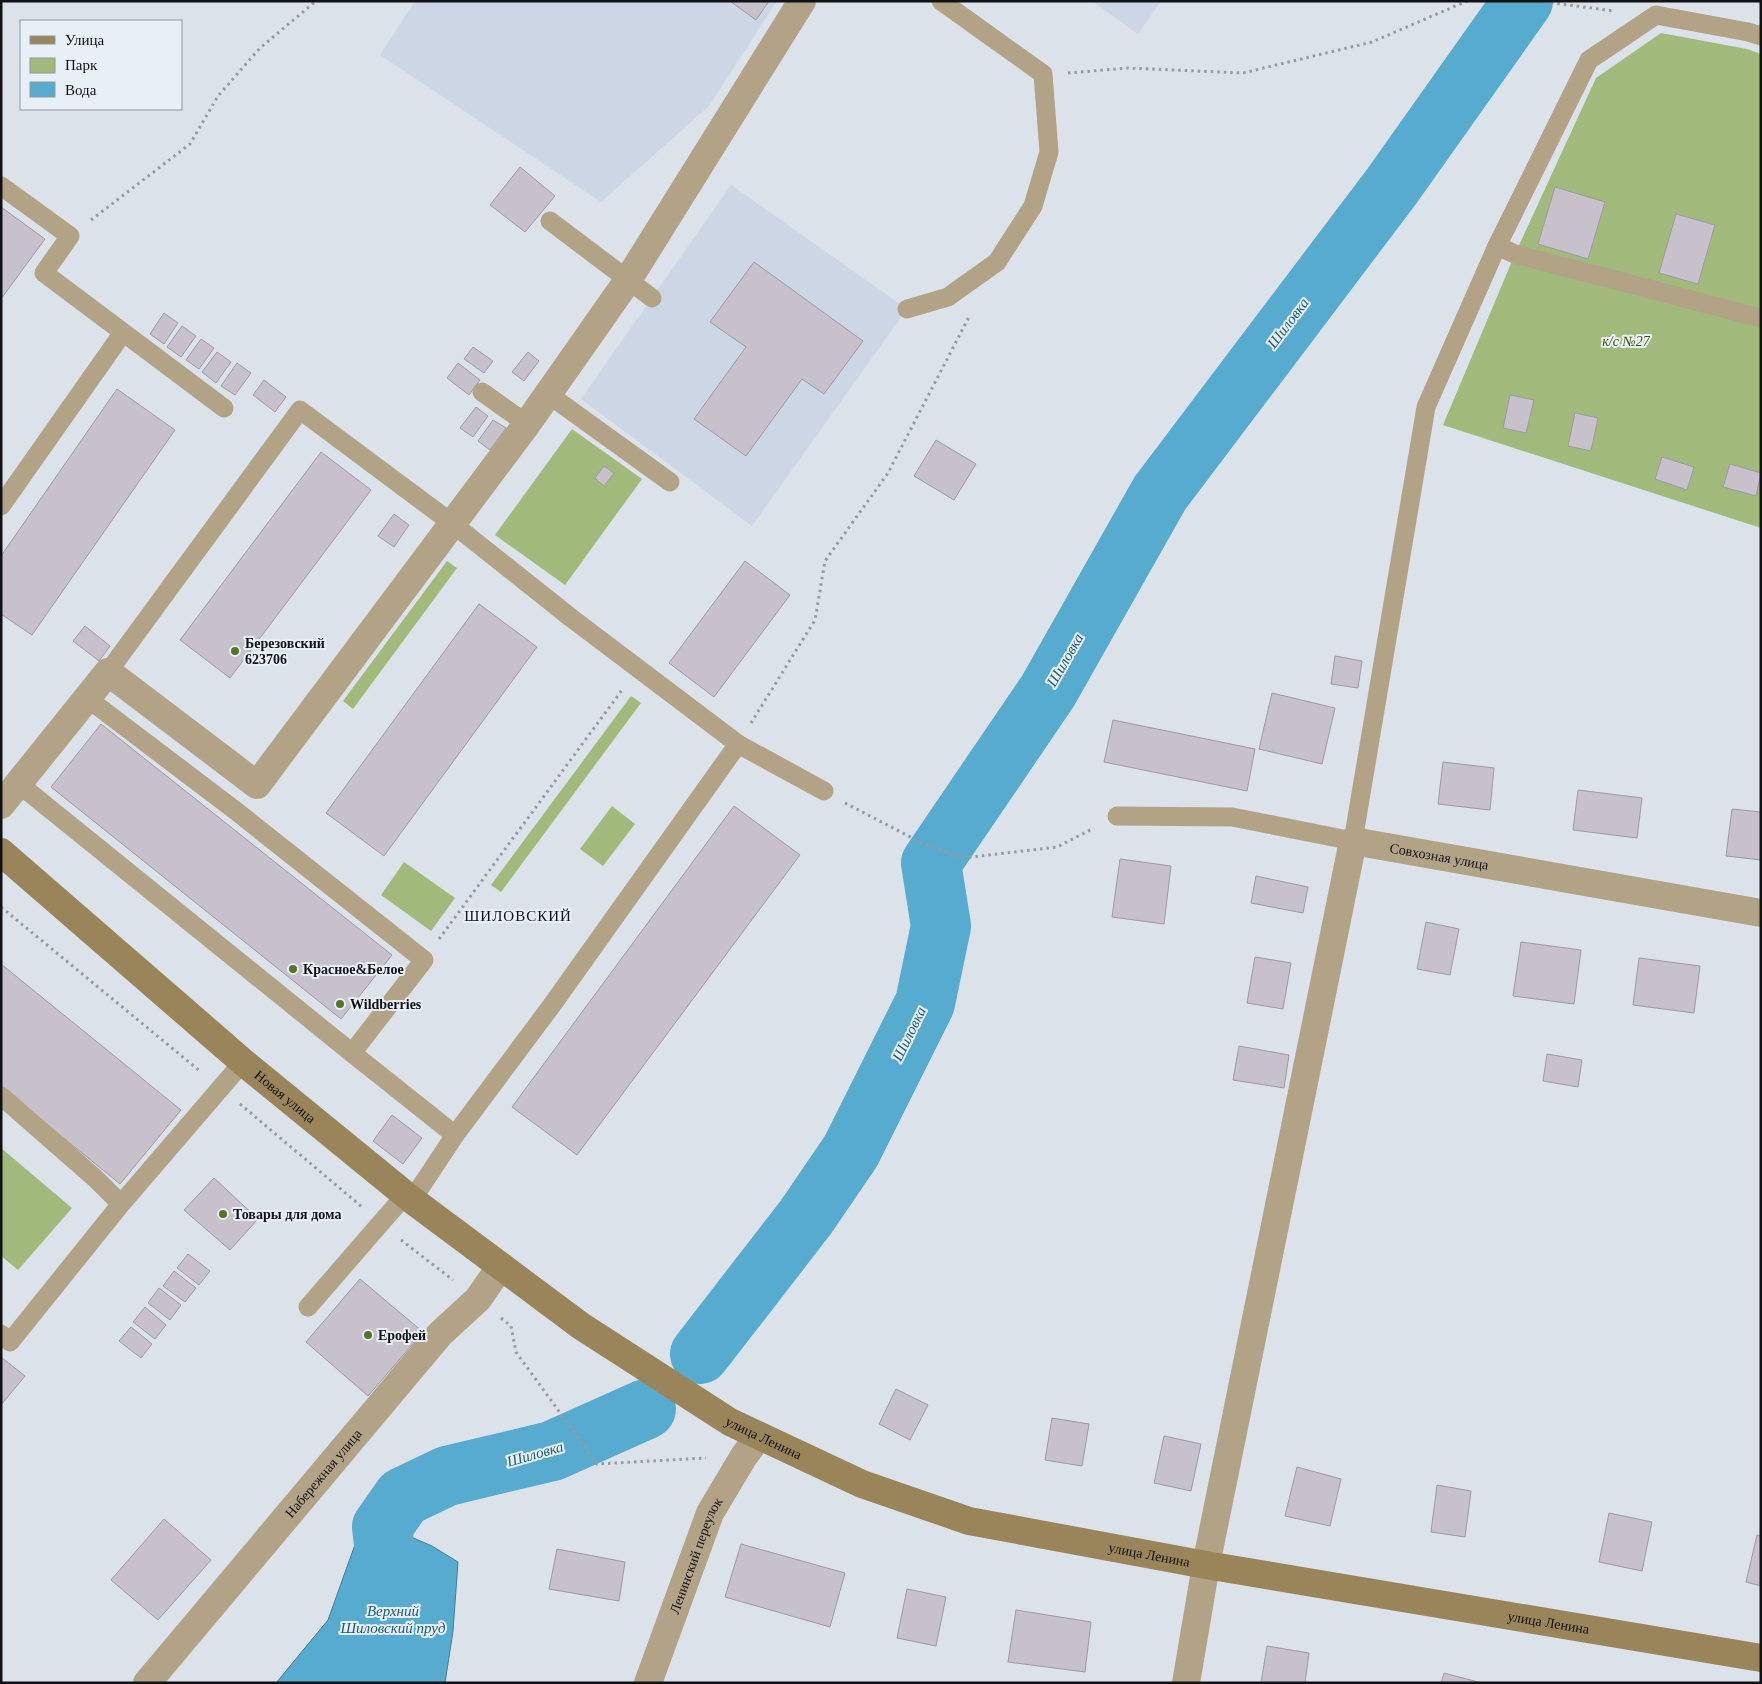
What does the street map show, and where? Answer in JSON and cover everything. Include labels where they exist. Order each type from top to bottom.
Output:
[{"type":"street","points":[[1,805],[108,672],[257,785],[527,424],[628,280],[802,1]]},
{"type":"street","points":[[1186,1683],[1206,1565],[1353,842]]},
{"type":"street","name":"Совхозная улица","points":[[1353,842],[1761,913]]},
{"type":"street","name":"Новая улица","points":[[1,852],[243,1062],[409,1197],[581,1326]]},
{"type":"street","name":"Набережная улица","points":[[147,1683],[440,1334],[478,1299],[501,1266]]},
{"type":"street","name":"улица Ленина","points":[[581,1326],[730,1422],[751,1446],[970,1521],[1206,1565],[1761,1658]]},
{"type":"street","name":"Ленинский переулок","points":[[648,1683],[710,1513],[751,1446]]},
{"type":"lane","points":[[908,309],[948,297],[997,262],[1033,206],[1049,152],[1043,74],[940,1]]},
{"type":"lane","points":[[1353,842],[1426,407],[1497,246],[1589,60],[1656,15],[1761,36]]},
{"type":"lane","points":[[1,186],[70,236],[44,273],[122,334],[224,408]]},
{"type":"lane","points":[[550,221],[652,298]]},
{"type":"lane","points":[[1497,246],[1516,254],[1761,318]]},
{"type":"lane","points":[[1,506],[122,334]]},
{"type":"lane","points":[[482,392],[527,424]]},
{"type":"lane","points":[[548,394],[670,482]]},
{"type":"lane","points":[[108,672],[300,410],[453,524],[638,669],[738,744],[824,791]]},
{"type":"lane","points":[[87,698],[236,811],[424,960],[352,1053]]},
{"type":"lane","points":[[308,1307],[381,1223],[409,1197],[552,1005],[738,744]]},
{"type":"lane","points":[[19,784],[455,1135]]},
{"type":"lane","name":"Совхозная улица","points":[[1117,816],[1232,817],[1353,842]]},
{"type":"lane","points":[[1,1334],[10,1342],[121,1204],[243,1062]]},
{"type":"lane","points":[[1,1096],[96,1179],[121,1204]]},
{"type":"path","points":[[70,236],[190,144],[218,96],[260,48],[316,1]]},
{"type":"path","points":[[1043,74],[1128,68],[1243,73],[1372,42],[1466,1]]},
{"type":"path","points":[[1538,1],[1656,15]]},
{"type":"path","points":[[738,744],[815,620],[825,562],[888,473],[971,313]]},
{"type":"path","points":[[424,960],[638,669]]},
{"type":"path","points":[[824,791],[924,844],[962,858],[1057,847],[1117,816]]},
{"type":"path","points":[[1,907],[381,1223],[511,1326],[516,1352],[598,1464],[751,1446]]},
{"type":"shaded area","points":[[415,1],[777,1],[709,106],[601,202],[380,55]]},
{"type":"shaded area","points":[[1092,1],[1161,1],[1138,34]]},
{"type":"shaded area","points":[[731,185],[907,309],[752,526],[581,399]]},
{"type":"green space","name":"к/с №27","points":[[1661,33],[1747,49],[1761,54],[1761,528],[1443,425],[1515,254],[1596,78]]},
{"type":"green space","points":[[572,429],[642,479],[565,585],[495,535]]},
{"type":"green space","points":[[447,561],[457,568],[353,709],[343,701]]},
{"type":"green space","points":[[631,696],[641,703],[501,892],[491,885]]},
{"type":"green space","points":[[612,806],[635,824],[603,866],[580,849]]},
{"type":"green space","points":[[404,862],[455,898],[431,931],[381,895]]},
{"type":"green space","points":[[1,1148],[72,1208],[18,1270],[1,1256]]},
{"type":"water","name":"Верхний Шиловский пруд","points":[[418,1465],[447,1476],[441,1485],[414,1507],[411,1537],[432,1546],[458,1562],[453,1631],[445,1683],[276,1683],[328,1620],[362,1525]]},
{"type":"building","points":[[730,1],[769,1],[756,20]]},
{"type":"building","points":[[520,167],[555,196],[525,232],[490,205]]},
{"type":"building","points":[[1555,187],[1605,202],[1588,259],[1538,244]]},
{"type":"building","points":[[1,207],[45,239],[1,299]]},
{"type":"building","points":[[1676,214],[1715,225],[1698,284],[1659,273]]},
{"type":"building","points":[[754,262],[863,341],[824,394],[802,379],[746,456],[694,419],[746,347],[710,322]]},
{"type":"building","points":[[164,313],[178,323],[164,344],[150,334]]},
{"type":"building","points":[[182,326],[196,336],[181,357],[167,347]]},
{"type":"building","points":[[201,339],[214,348],[199,369],[186,360]]},
{"type":"building","points":[[473,347],[493,361],[484,373],[464,359]]},
{"type":"building","points":[[217,352],[231,362],[216,383],[202,372]]},
{"type":"building","points":[[528,352],[539,361],[524,381],[512,372]]},
{"type":"building","points":[[237,363],[251,373],[235,395],[221,386]]},
{"type":"building","points":[[458,363],[480,380],[469,395],[447,378]]},
{"type":"building","points":[[264,380],[286,397],[275,412],[253,395]]},
{"type":"building","points":[[117,389],[175,430],[32,635],[1,614],[1,556]]},
{"type":"building","points":[[1510,395],[1534,400],[1526,433],[1503,428]]},
{"type":"building","points":[[476,407],[488,416],[473,437],[460,428]]},
{"type":"building","points":[[1575,413],[1598,418],[1591,451],[1568,446]]},
{"type":"building","points":[[493,420],[506,428],[490,450],[478,441]]},
{"type":"building","points":[[936,440],[976,464],[954,500],[914,476]]},
{"type":"building","points":[[321,452],[371,490],[230,678],[180,640]]},
{"type":"building","points":[[1662,457],[1694,467],[1687,490],[1655,479]]},
{"type":"building","points":[[1730,464],[1761,473],[1756,496],[1723,487]]},
{"type":"building","points":[[604,466],[614,473],[604,486],[595,478]]},
{"type":"building","points":[[394,514],[409,525],[394,547],[378,536]]},
{"type":"building","points":[[745,561],[790,595],[714,697],[669,663]]},
{"type":"building","points":[[479,604],[537,647],[384,856],[326,813]]},
{"type":"building","points":[[85,626],[110,646],[99,661],[73,641]]},
{"type":"building","points":[[1335,656],[1362,661],[1358,688],[1331,684]]},
{"type":"building","points":[[1272,693],[1335,708],[1322,764],[1259,749]]},
{"type":"building","points":[[1113,720],[1255,749],[1247,791],[1104,762]]},
{"type":"building","points":[[101,724],[392,955],[341,1019],[51,787]]},
{"type":"building","points":[[1443,762],[1494,768],[1490,810],[1438,804]]},
{"type":"building","points":[[1578,790],[1642,798],[1637,838],[1573,830]]},
{"type":"building","points":[[734,806],[800,855],[577,1155],[512,1107]]},
{"type":"building","points":[[1732,809],[1761,812],[1761,860],[1726,856]]},
{"type":"building","points":[[1120,859],[1171,866],[1164,924],[1112,917]]},
{"type":"building","points":[[1256,876],[1308,887],[1303,913],[1251,903]]},
{"type":"building","points":[[1426,922],[1459,929],[1450,975],[1417,969]]},
{"type":"building","points":[[1521,942],[1581,950],[1574,1004],[1513,996]]},
{"type":"building","points":[[1255,957],[1291,963],[1283,1009],[1247,1003]]},
{"type":"building","points":[[1639,958],[1700,966],[1694,1013],[1633,1005]]},
{"type":"building","points":[[1,964],[181,1110],[120,1184],[1,1087]]},
{"type":"building","points":[[1239,1046],[1289,1055],[1284,1088],[1233,1080]]},
{"type":"building","points":[[1547,1054],[1582,1060],[1578,1087],[1543,1081]]},
{"type":"building","points":[[392,1115],[422,1138],[403,1164],[373,1141]]},
{"type":"building","points":[[214,1178],[258,1219],[230,1250],[184,1210]]},
{"type":"building","points":[[188,1254],[210,1271],[199,1285],[177,1268]]},
{"type":"building","points":[[174,1271],[196,1288],[185,1302],[163,1286]]},
{"type":"building","points":[[360,1279],[423,1332],[368,1396],[306,1342]]},
{"type":"building","points":[[159,1288],[181,1305],[170,1320],[148,1303]]},
{"type":"building","points":[[145,1307],[166,1325],[155,1339],[133,1322]]},
{"type":"building","points":[[131,1327],[152,1344],[141,1358],[119,1341]]},
{"type":"building","points":[[1,1357],[25,1376],[1,1405]]},
{"type":"building","points":[[896,1389],[928,1405],[910,1440],[879,1424]]},
{"type":"building","points":[[1052,1418],[1089,1424],[1082,1466],[1045,1460]]},
{"type":"building","points":[[1164,1436],[1201,1444],[1191,1491],[1154,1483]]},
{"type":"building","points":[[1297,1467],[1341,1479],[1330,1526],[1285,1516]]},
{"type":"building","points":[[1437,1485],[1471,1491],[1465,1537],[1431,1532]]},
{"type":"building","points":[[1609,1513],[1652,1522],[1642,1571],[1599,1562]]},
{"type":"building","points":[[164,1519],[211,1560],[158,1620],[111,1580]]},
{"type":"building","points":[[1757,1535],[1761,1536],[1761,1586],[1746,1582]]},
{"type":"building","points":[[741,1544],[845,1573],[830,1627],[725,1597]]},
{"type":"building","points":[[557,1549],[625,1562],[619,1601],[549,1589]]},
{"type":"building","points":[[907,1589],[946,1597],[936,1646],[897,1638]]},
{"type":"building","points":[[1016,1610],[1091,1622],[1085,1672],[1008,1662]]},
{"type":"building","points":[[1267,1646],[1309,1653],[1305,1683],[1261,1683]]},
{"type":"building","points":[[1444,1673],[1482,1683],[1441,1683]]},
{"type":"waterway","name":"Шиловка","points":[[700,1354],[806,1217],[851,1151],[925,1003],[941,926],[931,863],[1048,691],[1160,493],[1392,186],[1523,1]]},
{"type":"waterway","points":[[365,1683],[387,1568],[382,1527],[403,1497],[447,1476],[552,1451],[646,1409]]},
{"type":"place","name":"Березовский 623706","points":[[235,651]]},
{"type":"place","name":"Красное&Белое","points":[[293,969]]},
{"type":"place","name":"Wildberries","points":[[340,1004]]},
{"type":"place","name":"Товары для дома","points":[[223,1214]]},
{"type":"place","name":"Ерофей","points":[[368,1335]]},
{"type":"district","name":"ШИЛОВСКИЙ","points":[[518,916]]}]
